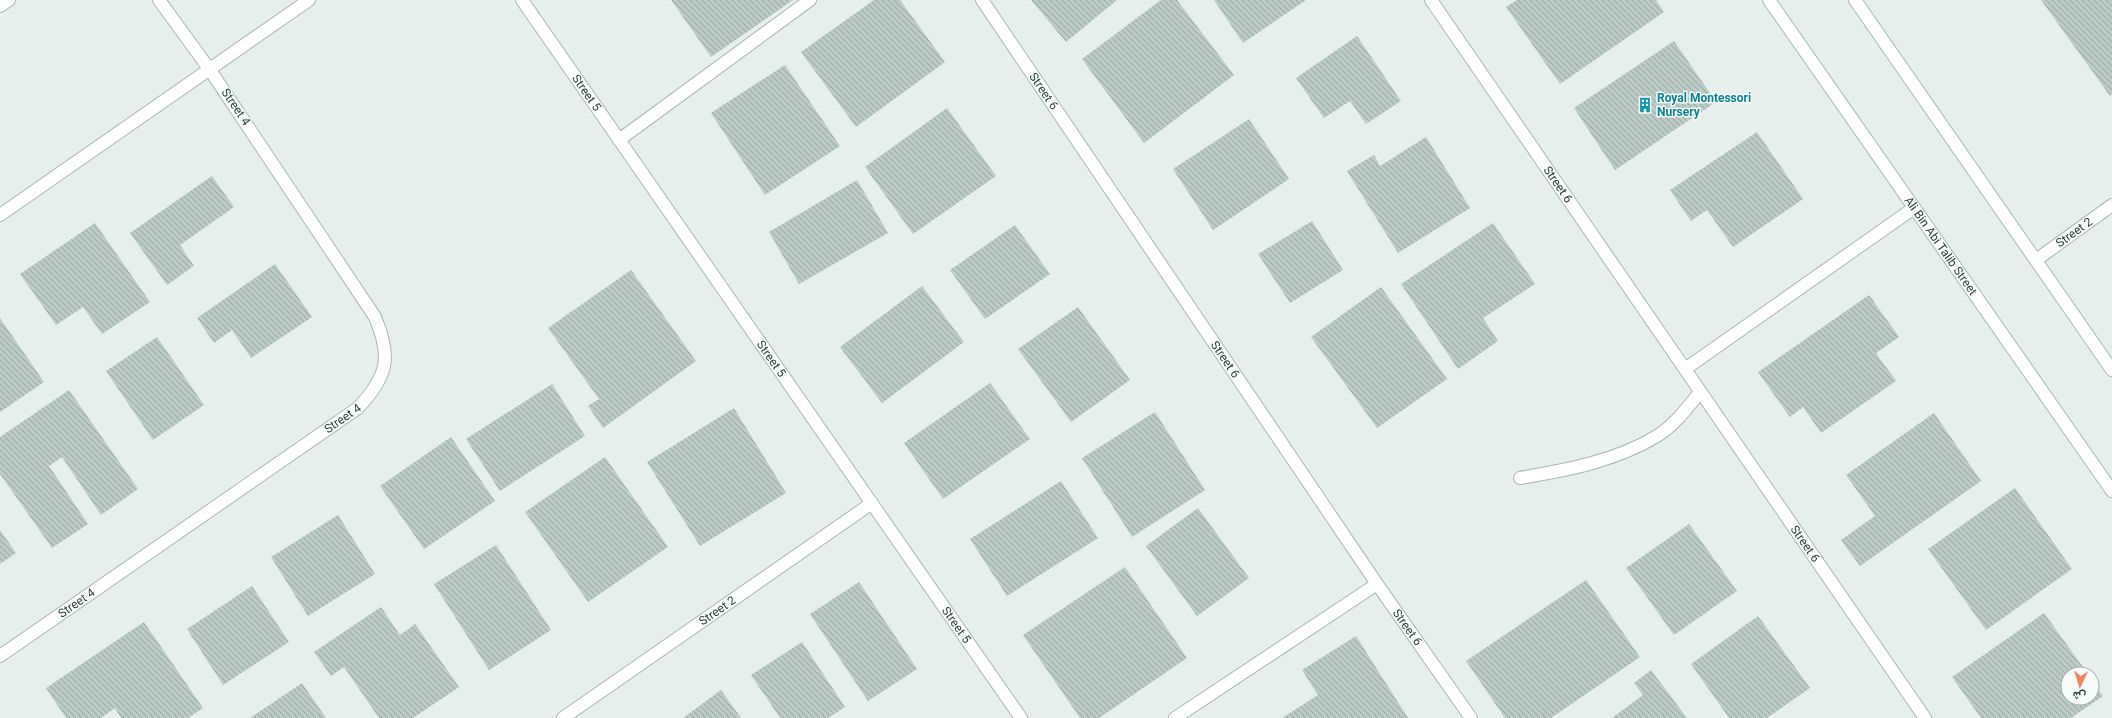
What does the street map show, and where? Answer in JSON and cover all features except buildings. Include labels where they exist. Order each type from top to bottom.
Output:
[{"type":"street","points":[[0,6],[9,0]]},
{"type":"street","name":"Street 4","points":[[0,656],[358,408],[372,393],[384,372],[386,349],[383,334],[375,317],[210,70],[159,0]]},
{"type":"street","points":[[0,215],[309,0]]},
{"type":"street","name":"Street 5","points":[[522,0],[1021,718]]},
{"type":"street","points":[[619,140],[810,0]]},
{"type":"street","name":"Street 6","points":[[982,0],[1377,584],[1471,718]]},
{"type":"street","name":"Street 6","points":[[1431,0],[1925,718]]},
{"type":"street","name":"Ali Bin Abi Talib Street","points":[[1769,0],[2112,491]]},
{"type":"street","points":[[1855,0],[2112,370]]},
{"type":"street","name":"Street 2","points":[[2036,260],[2112,206]]},
{"type":"street","points":[[1685,369],[1914,208]]},
{"type":"street","points":[[1520,478],[1588,464],[1628,450],[1658,435],[1684,413],[1700,392]]},
{"type":"street","name":"Street 2","points":[[570,716],[872,503]]},
{"type":"street","points":[[1175,718],[1377,584]]},
{"type":"place","name":"Royal Montessori Nursery","points":[[1645,105]]}]
